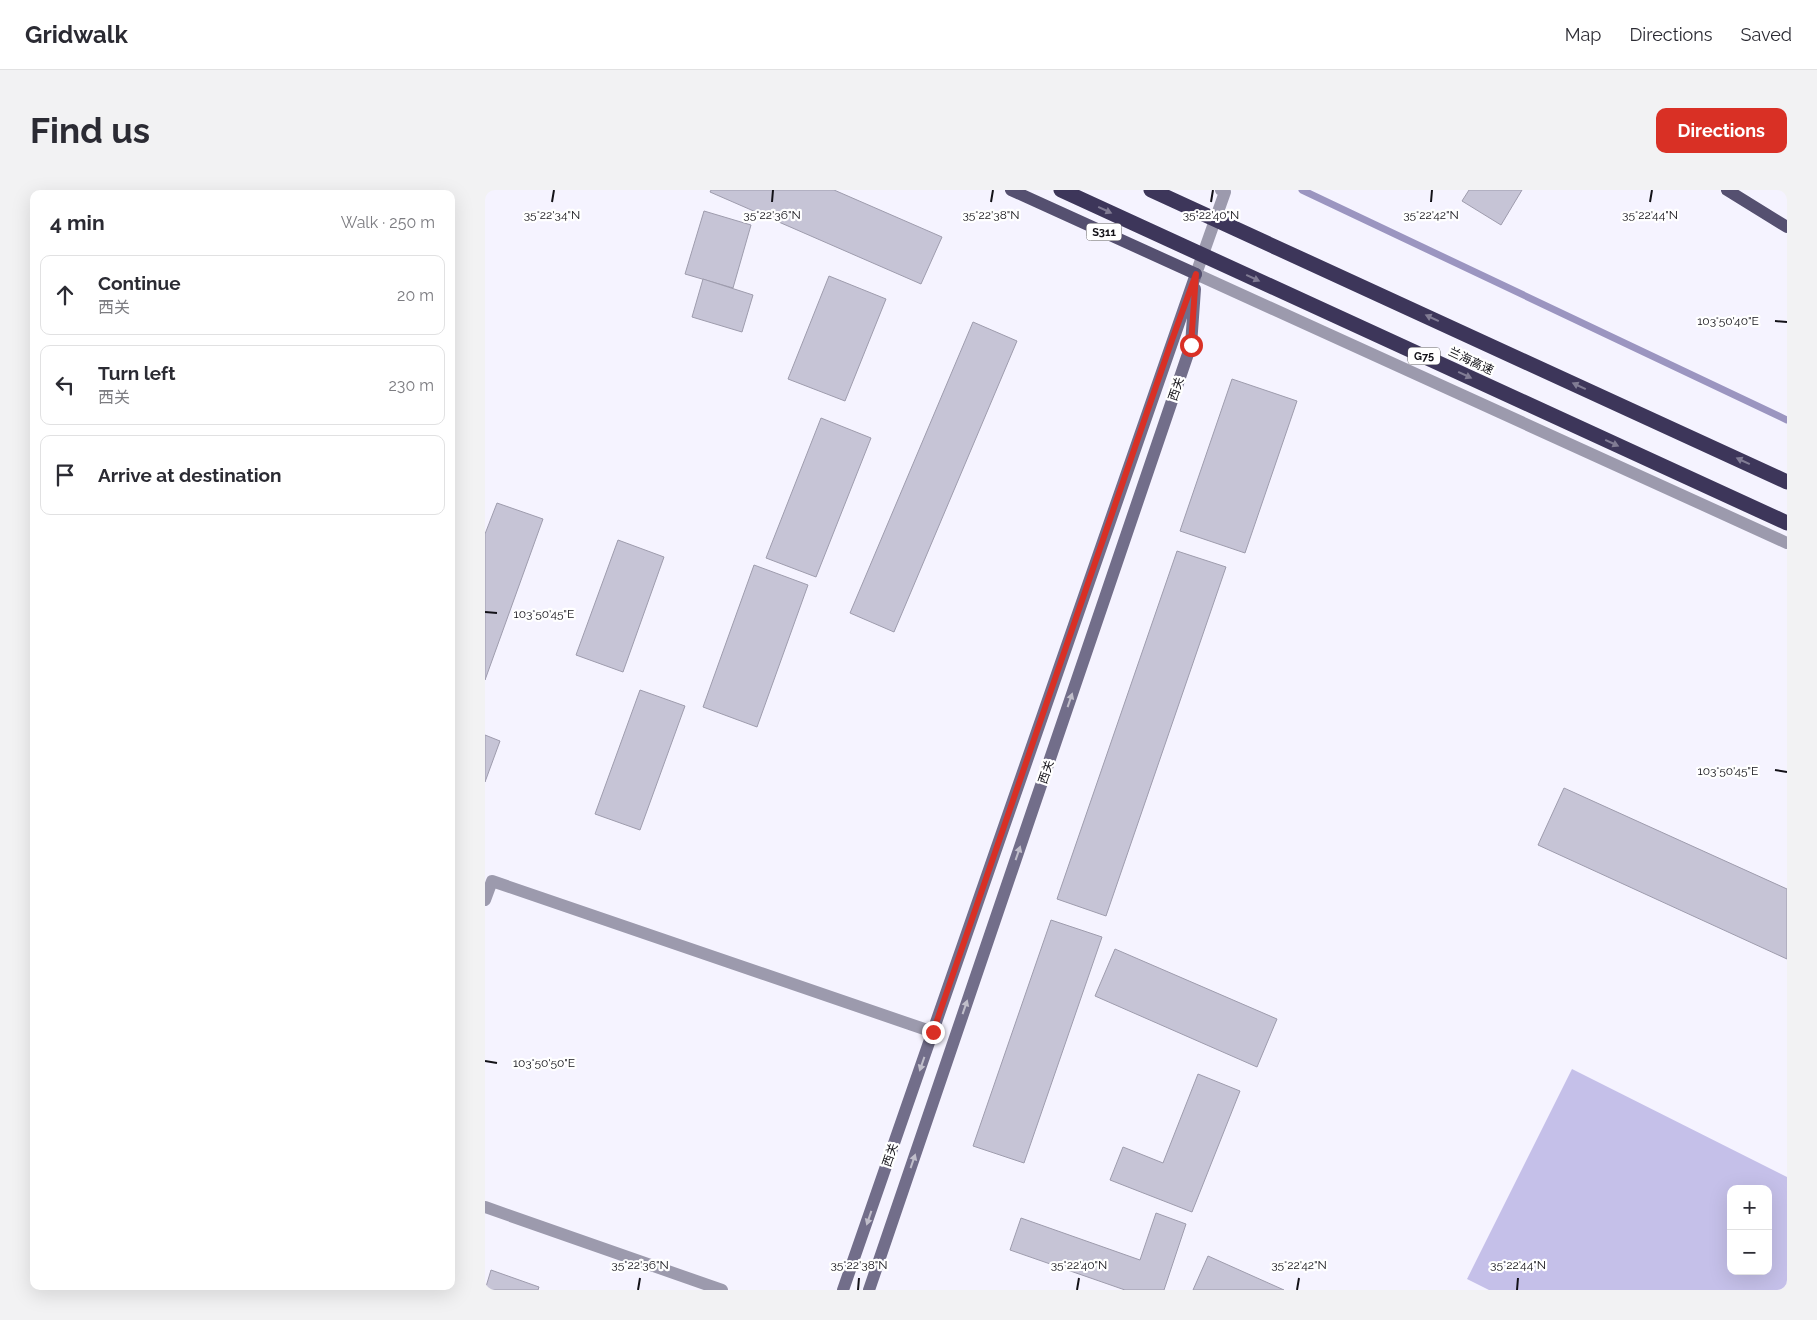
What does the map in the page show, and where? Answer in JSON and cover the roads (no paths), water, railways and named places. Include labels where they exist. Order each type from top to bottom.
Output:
[{"type":"highway","name":"兰海高速","points":[[1061,190],[1787,523]]},
{"type":"highway","name":"兰海高速","points":[[1151,190],[1787,482]]},
{"type":"main road","name":"S311","points":[[1011,190],[1196,274]]},
{"type":"main road","points":[[1727,190],[1787,227]]},
{"type":"main road","name":"西关","points":[[843,1290],[1196,274]]},
{"type":"main road","name":"西关","points":[[869,1290],[1191,345],[1196,274]]},
{"type":"street","points":[[1221,190],[1225,192],[1196,274],[1787,543]]},
{"type":"street","points":[[485,900],[492,881],[933,1032]]},
{"type":"street","points":[[485,1207],[722,1290]]},
{"type":"waterway","points":[[1302,190],[1787,420]]}]
